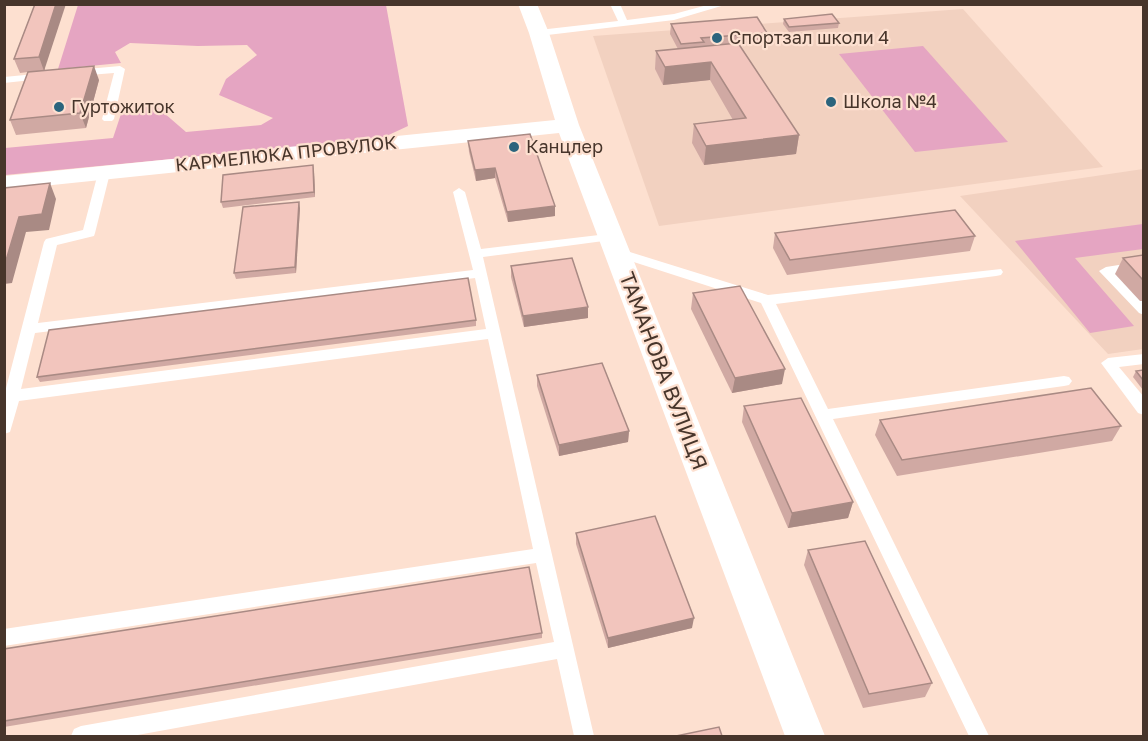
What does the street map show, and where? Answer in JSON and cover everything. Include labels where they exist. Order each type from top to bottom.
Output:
[{"type":"street","name":"ТАМАНОВА ВУЛИЦЯ","points":[[526,16],[804,736]]},
{"type":"street","name":"КАРМЕЛЮКА ПРОВУЛОК","points":[[4,183],[568,125]]},
{"type":"lane","points":[[615,4],[623,22]]},
{"type":"lane","points":[[526,16],[623,22],[674,17],[716,6]]},
{"type":"lane","points":[[4,80],[120,69],[108,119]]},
{"type":"lane","points":[[4,428],[51,242],[89,233],[104,173]]},
{"type":"lane","points":[[459,192],[476,254],[584,736]]},
{"type":"lane","points":[[476,254],[614,244],[767,300],[996,272]]},
{"type":"lane","points":[[1143,266],[1106,272],[1143,310]]},
{"type":"lane","points":[[29,329],[480,273]]},
{"type":"lane","points":[[767,300],[979,736]]},
{"type":"lane","points":[[12,396],[494,333]]},
{"type":"lane","points":[[1143,359],[1108,363],[1143,409]]},
{"type":"lane","points":[[823,415],[1065,381]]},
{"type":"lane","points":[[4,638],[543,555]]},
{"type":"lane","points":[[81,736],[565,649]]},
{"type":"shaded area","points":[[78,5],[386,5],[408,126],[380,139],[5,175],[5,148],[113,138],[123,108],[156,106],[186,132],[261,125],[273,118],[219,95],[226,79],[257,55],[247,45],[198,46],[130,43],[115,52],[121,63],[58,69]]},
{"type":"shaded area","name":"Школа №4","points":[[963,9],[1103,167],[659,226],[593,36]]},
{"type":"shaded area","points":[[923,46],[1008,142],[915,152],[839,54]]},
{"type":"shaded area","points":[[1143,169],[1143,349],[1108,354],[960,196]]},
{"type":"shaded area","points":[[1143,224],[1143,249],[1075,258],[1134,326],[1090,333],[1015,241]]},
{"type":"building","points":[[35,4],[56,4],[39,57],[14,59]]},
{"type":"building","points":[[832,14],[839,23],[789,27],[784,19]]},
{"type":"building","points":[[757,17],[767,33],[701,38],[704,42],[681,44],[671,24]]},
{"type":"building","points":[[738,43],[799,135],[706,146],[694,124],[746,118],[711,62],[665,67],[656,51]]},
{"type":"building","points":[[94,66],[80,113],[10,120],[28,72]]},
{"type":"building","points":[[530,134],[555,206],[507,212],[495,168],[475,170],[468,141]]},
{"type":"building","points":[[313,165],[314,192],[221,202],[223,175]]},
{"type":"building","points":[[50,183],[42,214],[19,217],[4,267],[4,188]]},
{"type":"building","points":[[299,202],[295,267],[234,273],[243,207]]},
{"type":"building","points":[[955,210],[975,236],[790,260],[775,233]]},
{"type":"building","points":[[1143,255],[1143,280],[1123,258]]},
{"type":"building","points":[[572,258],[588,307],[523,316],[511,266]]},
{"type":"building","points":[[468,278],[476,320],[37,377],[49,330]]},
{"type":"building","points":[[740,286],[785,369],[735,378],[693,293]]},
{"type":"building","points":[[602,363],[629,431],[559,445],[537,375]]},
{"type":"building","points":[[1143,370],[1143,380],[1136,371]]},
{"type":"building","points":[[1091,388],[1121,426],[902,460],[880,420]]},
{"type":"building","points":[[801,398],[853,502],[792,513],[744,406]]},
{"type":"building","points":[[655,516],[694,618],[608,638],[576,533]]},
{"type":"building","points":[[865,541],[932,683],[869,694],[808,550]]},
{"type":"building","points":[[529,567],[542,633],[4,721],[4,649]]},
{"type":"building","points":[[719,727],[722,736],[676,736]]},
{"type":"place","name":"Спортзал школи 4","points":[[717,38]]},
{"type":"place","name":"Школа №4","points":[[831,102]]},
{"type":"place","name":"Гуртожиток","points":[[59,107]]},
{"type":"place","name":"Канцлер","points":[[514,147]]}]
